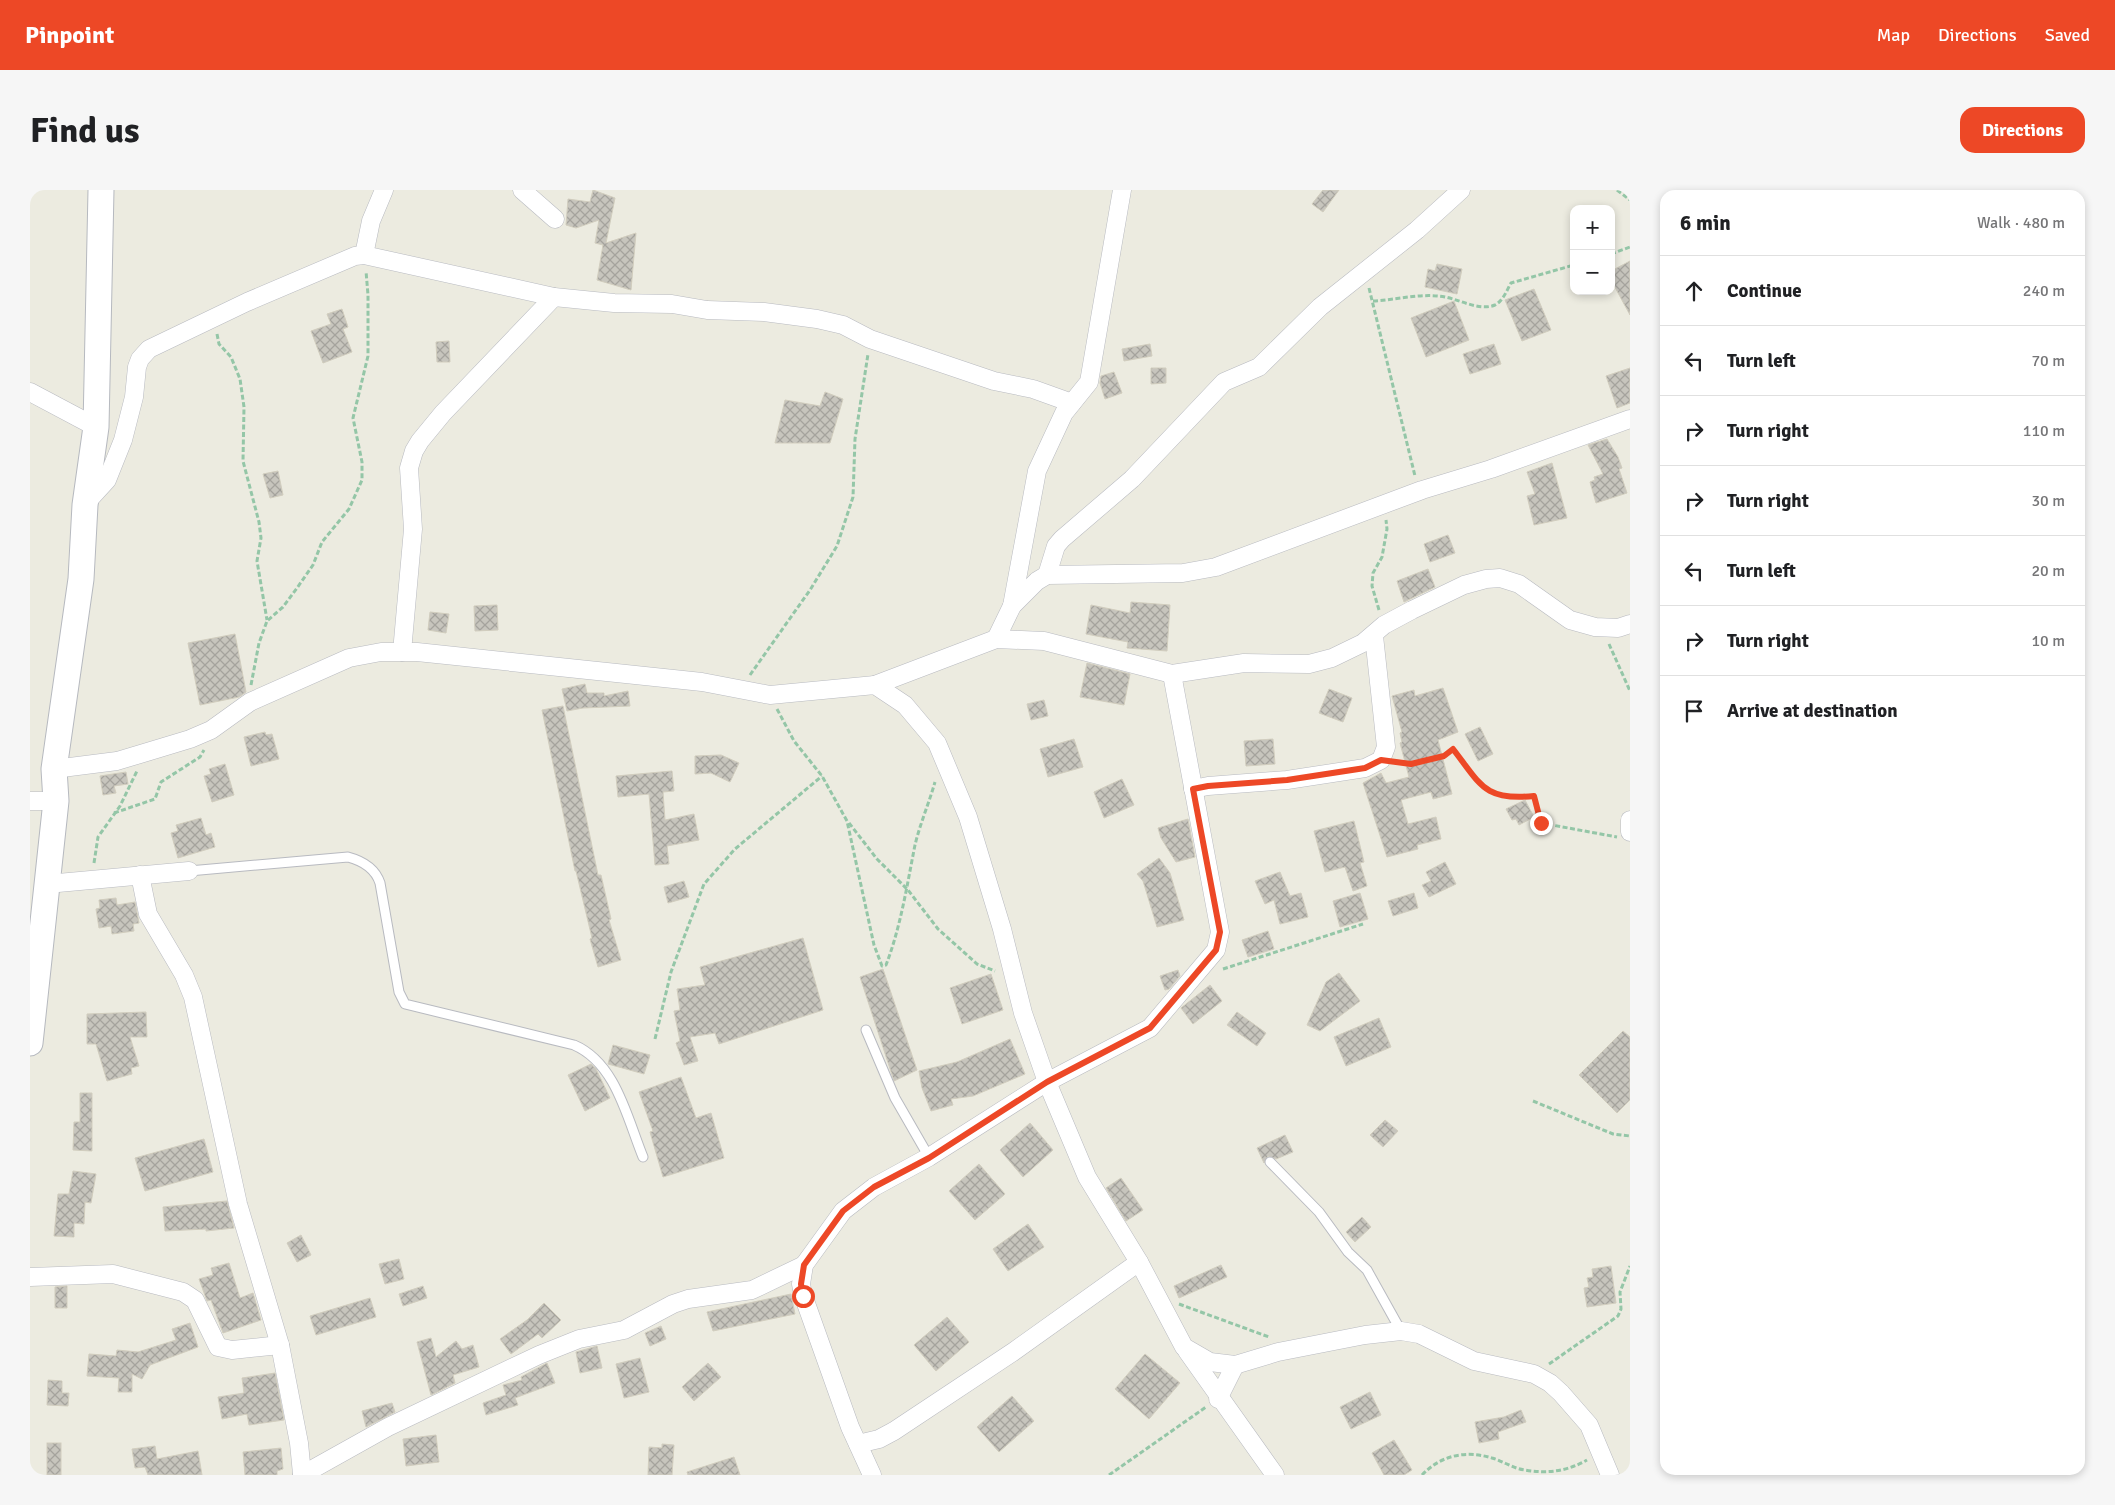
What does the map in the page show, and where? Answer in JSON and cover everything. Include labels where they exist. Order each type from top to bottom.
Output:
[{"type":"main road","points":[[30,1043],[35,952],[47,884],[56,801],[54,769],[81,579],[85,504],[96,427],[101,190]]},
{"type":"street","points":[[364,255],[371,221],[384,190]]},
{"type":"street","points":[[522,190],[555,219]]},
{"type":"street","points":[[996,639],[1012,606],[1037,471],[1060,420],[1089,382],[1122,190]]},
{"type":"street","points":[[1047,575],[1056,546],[1062,539],[1132,479],[1224,382],[1242,376],[1259,367],[1320,307],[1366,273],[1461,190]]},
{"type":"street","points":[[85,504],[107,480],[123,440],[134,397],[137,367],[143,353],[156,344],[214,319],[247,302],[355,256],[364,255],[454,274],[524,292],[554,297],[614,303],[672,304],[707,310],[764,312],[826,321],[843,325],[870,338],[994,381],[1033,389],[1072,403]]},
{"type":"street","points":[[402,652],[413,528],[409,468],[414,451],[443,412],[554,297]]},
{"type":"street","points":[[30,392],[96,427]]},
{"type":"street","points":[[1012,606],[1037,581],[1047,575],[1204,570],[1422,490],[1491,469],[1630,419]]},
{"type":"street","points":[[54,769],[117,761],[211,730],[250,702],[349,658],[381,652],[402,652],[702,682],[770,695],[875,685],[996,639],[1044,641],[1172,674],[1244,663],[1309,664],[1332,658],[1363,644],[1379,630],[1464,585],[1486,579],[1500,578],[1519,584],[1570,620],[1595,627],[1618,628],[1630,624]]},
{"type":"street","points":[[1193,789],[1208,786],[1287,780],[1365,768],[1381,760],[1386,747],[1379,630]]},
{"type":"street","points":[[872,1475],[858,1444],[803,1296],[801,1284],[804,1265],[843,1211],[874,1187],[929,1158],[1047,1082],[1150,1028],[1216,950],[1220,932],[1172,674]]},
{"type":"street","points":[[875,685],[904,705],[938,743],[968,817],[1002,929],[1023,1013],[1047,1082],[1087,1177],[1139,1262],[1184,1347],[1218,1398],[1275,1475]]},
{"type":"street","points":[[30,801],[56,801]]},
{"type":"street","points":[[1625,835],[1630,820]]},
{"type":"street","points":[[47,884],[189,871]]},
{"type":"street","points":[[140,875],[148,914],[184,975],[193,997],[238,1204],[280,1345],[299,1443],[302,1475],[388,1427],[539,1355],[579,1339],[624,1330],[673,1304],[688,1299],[752,1290],[804,1265]]},
{"type":"street","points":[[858,1444],[879,1439],[894,1431],[1013,1352],[1139,1262]]},
{"type":"street","points":[[30,1277],[113,1274],[183,1292],[195,1300],[218,1347],[232,1350],[280,1345]]},
{"type":"street","points":[[1184,1347],[1210,1362],[1235,1365],[1278,1352],[1300,1349],[1365,1334],[1401,1331],[1419,1334],[1474,1361],[1534,1374],[1550,1383],[1567,1399],[1588,1425],[1610,1475]]},
{"type":"street","points":[[1218,1398],[1235,1365]]},
{"type":"lane","points":[[189,871],[348,858],[363,862],[374,871],[380,883],[399,992],[405,1004],[574,1045],[587,1050],[609,1073],[643,1157]]},
{"type":"lane","points":[[866,1030],[895,1098],[929,1158]]},
{"type":"lane","points":[[1270,1162],[1319,1212],[1348,1252],[1367,1270],[1401,1331]]},
{"type":"path","points":[[1617,190],[1630,200]]},
{"type":"path","points":[[1615,253],[1630,247]]},
{"type":"path","points":[[267,621],[283,607],[297,588],[312,565],[322,542],[353,502],[362,480],[362,462],[353,418],[368,356],[368,295],[364,255]]},
{"type":"path","points":[[1373,301],[1394,300],[1416,295],[1440,296],[1484,306],[1494,305],[1501,301],[1511,283],[1570,266]]},
{"type":"path","points":[[1366,273],[1416,477],[1422,490]]},
{"type":"path","points":[[214,319],[219,344],[231,358],[240,379],[244,407],[243,462],[259,522],[261,538],[257,561],[267,621],[252,672],[250,702]]},
{"type":"path","points":[[739,689],[810,590],[837,546],[853,496],[855,439],[870,338]]},
{"type":"path","points":[[1379,630],[1372,586],[1373,573],[1382,557],[1387,529],[1383,504]]},
{"type":"path","points":[[1595,627],[1611,646],[1630,691]]},
{"type":"path","points":[[770,695],[794,741],[822,776],[847,821],[877,859],[908,890],[938,929],[977,964],[994,970],[997,979]]},
{"type":"path","points":[[114,813],[155,799],[163,780],[200,757],[211,730]]},
{"type":"path","points":[[1381,760],[1411,764],[1444,756],[1453,749],[1474,779],[1498,796],[1514,798],[1534,796],[1541,823],[1625,835]]},
{"type":"path","points":[[91,879],[98,836],[120,806],[146,752]]},
{"type":"path","points":[[847,821],[874,945],[882,966],[886,965],[908,890],[916,843],[943,755]]},
{"type":"path","points":[[654,1039],[670,972],[704,884],[735,849],[822,776]]},
{"type":"path","points":[[1191,980],[1363,924]]},
{"type":"path","points":[[1533,1101],[1613,1134],[1630,1136]]},
{"type":"path","points":[[1534,1374],[1618,1316],[1621,1309],[1620,1292],[1630,1266]]},
{"type":"path","points":[[1158,1298],[1300,1349]]},
{"type":"path","points":[[1109,1475],[1218,1398]]},
{"type":"path","points":[[1422,1475],[1436,1463],[1458,1455],[1491,1458],[1523,1470],[1553,1472],[1572,1469],[1600,1452]]},
{"type":"building","points":[[593,190],[615,198],[606,243],[636,233],[631,290],[597,280],[603,245],[595,243],[599,220],[576,228],[566,225],[568,199],[590,202]]},
{"type":"building","points":[[1323,190],[1339,190],[1323,212],[1312,204]]},
{"type":"building","points":[[1630,261],[1630,315],[1615,287],[1615,269]]},
{"type":"building","points":[[1437,264],[1462,269],[1457,294],[1425,287],[1428,269],[1435,271]]},
{"type":"building","points":[[1534,289],[1551,330],[1522,341],[1505,300]]},
{"type":"building","points":[[1454,301],[1469,340],[1426,357],[1411,318]]},
{"type":"building","points":[[342,309],[348,327],[343,329],[352,352],[323,363],[311,331],[331,324],[327,314]]},
{"type":"building","points":[[449,341],[450,362],[437,362],[436,342]]},
{"type":"building","points":[[1150,344],[1152,356],[1124,361],[1122,349]]},
{"type":"building","points":[[1494,344],[1501,364],[1470,374],[1463,354]]},
{"type":"building","points":[[1151,368],[1166,368],[1166,383],[1151,384]]},
{"type":"building","points":[[1630,368],[1630,403],[1617,408],[1606,376]]},
{"type":"building","points":[[1114,372],[1122,393],[1105,399],[1100,383],[1101,376]]},
{"type":"building","points":[[825,392],[843,399],[830,443],[775,443],[785,400],[820,406]]},
{"type":"building","points":[[1607,439],[1618,457],[1622,468],[1619,469],[1627,493],[1596,503],[1590,482],[1595,480],[1594,477],[1603,474],[1588,445]]},
{"type":"building","points":[[1552,463],[1567,518],[1534,525],[1527,496],[1535,494],[1527,472]]},
{"type":"building","points":[[278,471],[283,495],[270,498],[263,474]]},
{"type":"building","points":[[1448,535],[1455,553],[1430,562],[1424,544]]},
{"type":"building","points":[[1428,569],[1435,587],[1404,602],[1397,581]]},
{"type":"building","points":[[1131,602],[1170,605],[1167,651],[1127,648],[1128,642],[1086,634],[1091,605],[1130,613]]},
{"type":"building","points":[[497,605],[498,630],[475,631],[474,606]]},
{"type":"building","points":[[430,612],[449,614],[446,633],[428,630]]},
{"type":"building","points":[[235,634],[246,692],[239,697],[200,705],[188,643]]},
{"type":"building","points":[[1087,663],[1130,674],[1124,705],[1080,697]]},
{"type":"building","points":[[585,684],[587,693],[604,693],[604,696],[628,691],[630,706],[583,708],[567,711],[562,689]]},
{"type":"building","points":[[1443,688],[1458,732],[1438,740],[1452,794],[1433,799],[1431,792],[1401,800],[1408,824],[1436,817],[1441,839],[1417,845],[1418,849],[1387,857],[1363,783],[1381,773],[1386,783],[1409,777],[1400,743],[1402,742],[1400,733],[1402,732],[1392,696],[1414,690],[1415,696]]},
{"type":"building","points":[[1329,689],[1352,698],[1343,722],[1319,713]]},
{"type":"building","points":[[1044,700],[1048,716],[1031,720],[1027,704]]},
{"type":"building","points":[[563,706],[598,875],[601,875],[611,919],[609,920],[621,960],[598,967],[575,871],[542,710]]},
{"type":"building","points":[[1480,727],[1493,754],[1478,761],[1465,734]]},
{"type":"building","points":[[265,732],[266,735],[272,734],[279,759],[251,766],[244,737]]},
{"type":"building","points":[[1074,739],[1083,767],[1048,777],[1040,749]]},
{"type":"building","points":[[1273,739],[1275,764],[1246,766],[1244,741]]},
{"type":"building","points":[[721,755],[739,763],[730,782],[711,773],[695,774],[695,756]]},
{"type":"building","points":[[225,764],[234,795],[212,802],[204,776],[211,774],[209,769]]},
{"type":"building","points":[[672,771],[674,791],[663,792],[665,820],[694,814],[699,840],[667,846],[669,864],[655,865],[649,794],[618,797],[616,776]]},
{"type":"building","points":[[126,772],[128,784],[114,786],[116,793],[103,795],[100,776]]},
{"type":"building","points":[[1122,779],[1134,805],[1104,818],[1094,792]]},
{"type":"building","points":[[1525,800],[1534,817],[1519,825],[1516,819],[1512,820],[1506,809]]},
{"type":"building","points":[[201,818],[206,835],[211,833],[215,847],[178,858],[171,833],[178,831],[176,825]]},
{"type":"building","points":[[1188,819],[1195,857],[1176,862],[1161,838],[1158,828]]},
{"type":"building","points":[[1354,821],[1364,862],[1360,863],[1367,886],[1353,891],[1345,867],[1325,872],[1314,831]]},
{"type":"building","points":[[1159,858],[1170,873],[1184,920],[1157,927],[1143,881],[1137,874]]},
{"type":"building","points":[[1445,862],[1456,884],[1429,897],[1422,885],[1431,881],[1426,872]]},
{"type":"building","points":[[1280,872],[1290,896],[1301,893],[1308,917],[1280,924],[1274,900],[1265,904],[1255,881]]},
{"type":"building","points":[[684,881],[689,897],[668,903],[664,887]]},
{"type":"building","points":[[1360,893],[1368,919],[1340,927],[1333,901]]},
{"type":"building","points":[[1414,893],[1418,908],[1393,916],[1388,901]]},
{"type":"building","points":[[116,898],[117,905],[135,902],[139,923],[133,924],[134,931],[112,934],[111,926],[99,928],[96,909],[100,908],[99,900]]},
{"type":"building","points":[[1268,931],[1274,949],[1248,957],[1242,940]]},
{"type":"building","points":[[803,938],[823,1010],[719,1044],[715,1033],[690,1037],[698,1061],[684,1065],[676,1043],[680,1041],[674,1011],[680,1010],[677,989],[705,985],[700,967]]},
{"type":"building","points":[[883,969],[917,1070],[894,1081],[860,977]]},
{"type":"building","points":[[1178,970],[1180,976],[1169,989],[1165,990],[1160,976]]},
{"type":"building","points":[[1339,973],[1360,1001],[1320,1031],[1307,1025],[1326,982]]},
{"type":"building","points":[[991,974],[1003,1010],[962,1024],[950,988]]},
{"type":"building","points":[[1210,985],[1222,1001],[1193,1024],[1181,1008]]},
{"type":"building","points":[[146,1012],[147,1037],[130,1037],[139,1066],[131,1068],[132,1074],[107,1081],[96,1044],[87,1044],[87,1014]]},
{"type":"building","points":[[1237,1012],[1266,1033],[1257,1046],[1227,1025]]},
{"type":"building","points":[[1379,1018],[1391,1047],[1346,1066],[1334,1037]]},
{"type":"building","points":[[1623,1031],[1630,1037],[1630,1100],[1617,1113],[1579,1075]]},
{"type":"building","points":[[1010,1039],[1025,1074],[973,1096],[951,1099],[953,1105],[931,1111],[922,1088],[919,1071],[957,1062]]},
{"type":"building","points":[[613,1045],[650,1055],[644,1074],[608,1064]]},
{"type":"building","points":[[591,1064],[596,1069],[610,1098],[585,1111],[568,1075]]},
{"type":"building","points":[[681,1077],[696,1118],[711,1113],[724,1158],[663,1177],[650,1132],[653,1131],[639,1092]]},
{"type":"building","points":[[80,1093],[92,1093],[92,1151],[73,1150],[74,1122],[80,1122]]},
{"type":"building","points":[[1385,1120],[1398,1131],[1383,1147],[1370,1135]]},
{"type":"building","points":[[1030,1123],[1053,1150],[1023,1177],[1000,1150]]},
{"type":"building","points":[[1285,1135],[1293,1152],[1276,1159],[1268,1156],[1264,1163],[1257,1148]]},
{"type":"building","points":[[204,1139],[213,1172],[145,1191],[135,1158]]},
{"type":"building","points":[[979,1164],[1005,1194],[975,1220],[949,1191]]},
{"type":"building","points":[[73,1171],[96,1174],[91,1203],[85,1202],[84,1224],[74,1223],[74,1237],[54,1236],[58,1194],[69,1194]]},
{"type":"building","points":[[1121,1178],[1143,1210],[1126,1221],[1106,1188]]},
{"type":"building","points":[[227,1201],[234,1228],[206,1231],[206,1229],[165,1231],[163,1207]]},
{"type":"building","points":[[1362,1217],[1371,1227],[1355,1242],[1346,1232]]},
{"type":"building","points":[[1028,1224],[1044,1247],[1008,1271],[993,1249]]},
{"type":"building","points":[[301,1235],[311,1255],[297,1262],[287,1243]]},
{"type":"building","points":[[399,1259],[404,1279],[385,1284],[379,1264]]},
{"type":"building","points":[[229,1263],[240,1298],[253,1293],[261,1320],[223,1333],[211,1300],[207,1301],[199,1279],[213,1275],[211,1268]]},
{"type":"building","points":[[1221,1265],[1227,1277],[1179,1298],[1174,1286]]},
{"type":"building","points":[[1611,1266],[1616,1303],[1587,1307],[1584,1288],[1589,1287],[1587,1278],[1593,1277],[1592,1269]]},
{"type":"building","points":[[67,1286],[67,1308],[55,1308],[55,1287]]},
{"type":"building","points":[[423,1286],[427,1298],[403,1306],[399,1294]]},
{"type":"building","points":[[791,1294],[795,1314],[713,1331],[707,1312]]},
{"type":"building","points":[[370,1298],[376,1317],[316,1335],[310,1316]]},
{"type":"building","points":[[544,1303],[561,1320],[542,1338],[538,1334],[511,1354],[500,1339],[527,1320]]},
{"type":"building","points":[[947,1317],[969,1342],[936,1371],[914,1345]]},
{"type":"building","points":[[190,1323],[198,1347],[150,1365],[142,1379],[132,1374],[132,1392],[118,1392],[119,1378],[87,1376],[89,1354],[116,1356],[117,1350],[138,1352],[176,1340],[172,1329]]},
{"type":"building","points":[[661,1326],[666,1339],[650,1346],[645,1333]]},
{"type":"building","points":[[431,1338],[436,1357],[456,1341],[462,1349],[473,1345],[479,1367],[453,1375],[455,1383],[431,1395],[417,1342]]},
{"type":"building","points":[[597,1346],[602,1368],[580,1373],[576,1352]]},
{"type":"building","points":[[1145,1354],[1180,1383],[1149,1419],[1115,1389]]},
{"type":"building","points":[[640,1358],[649,1392],[624,1398],[616,1364]]},
{"type":"building","points":[[547,1363],[555,1383],[515,1398],[518,1405],[486,1415],[483,1403],[506,1395],[503,1385],[522,1380],[521,1377]]},
{"type":"building","points":[[708,1363],[721,1377],[694,1401],[682,1387]]},
{"type":"building","points":[[275,1373],[284,1420],[249,1425],[247,1414],[222,1419],[218,1397],[244,1393],[242,1378]]},
{"type":"building","points":[[48,1380],[62,1381],[62,1393],[69,1393],[68,1406],[47,1405]]},
{"type":"building","points":[[1370,1392],[1381,1415],[1351,1429],[1340,1407]]},
{"type":"building","points":[[1012,1396],[1034,1421],[999,1452],[977,1427]]},
{"type":"building","points":[[392,1403],[395,1412],[366,1427],[362,1411]]},
{"type":"building","points":[[1521,1410],[1526,1422],[1498,1432],[1499,1439],[1479,1443],[1475,1422],[1504,1417]]},
{"type":"building","points":[[436,1435],[439,1462],[406,1466],[403,1439]]},
{"type":"building","points":[[1394,1440],[1412,1470],[1404,1475],[1384,1475],[1372,1453]]},
{"type":"building","points":[[47,1443],[61,1443],[61,1475],[47,1475]]},
{"type":"building","points":[[662,1444],[674,1445],[672,1475],[648,1475],[649,1447],[662,1448]]},
{"type":"building","points":[[155,1446],[157,1459],[198,1451],[202,1475],[148,1475],[145,1467],[135,1468],[132,1449]]},
{"type":"building","points":[[281,1448],[283,1469],[277,1471],[277,1475],[245,1475],[243,1452]]},
{"type":"building","points":[[734,1457],[740,1475],[688,1475],[687,1472]]},
{"type":"route","points":[[803,1296],[801,1284],[804,1265],[843,1211],[874,1187],[929,1158],[1047,1082],[1150,1028],[1216,950],[1220,932],[1193,789],[1208,786],[1287,780],[1365,768],[1381,760],[1411,764],[1444,756],[1453,749],[1474,779],[1498,796],[1514,798],[1534,796],[1541,823]]}]
